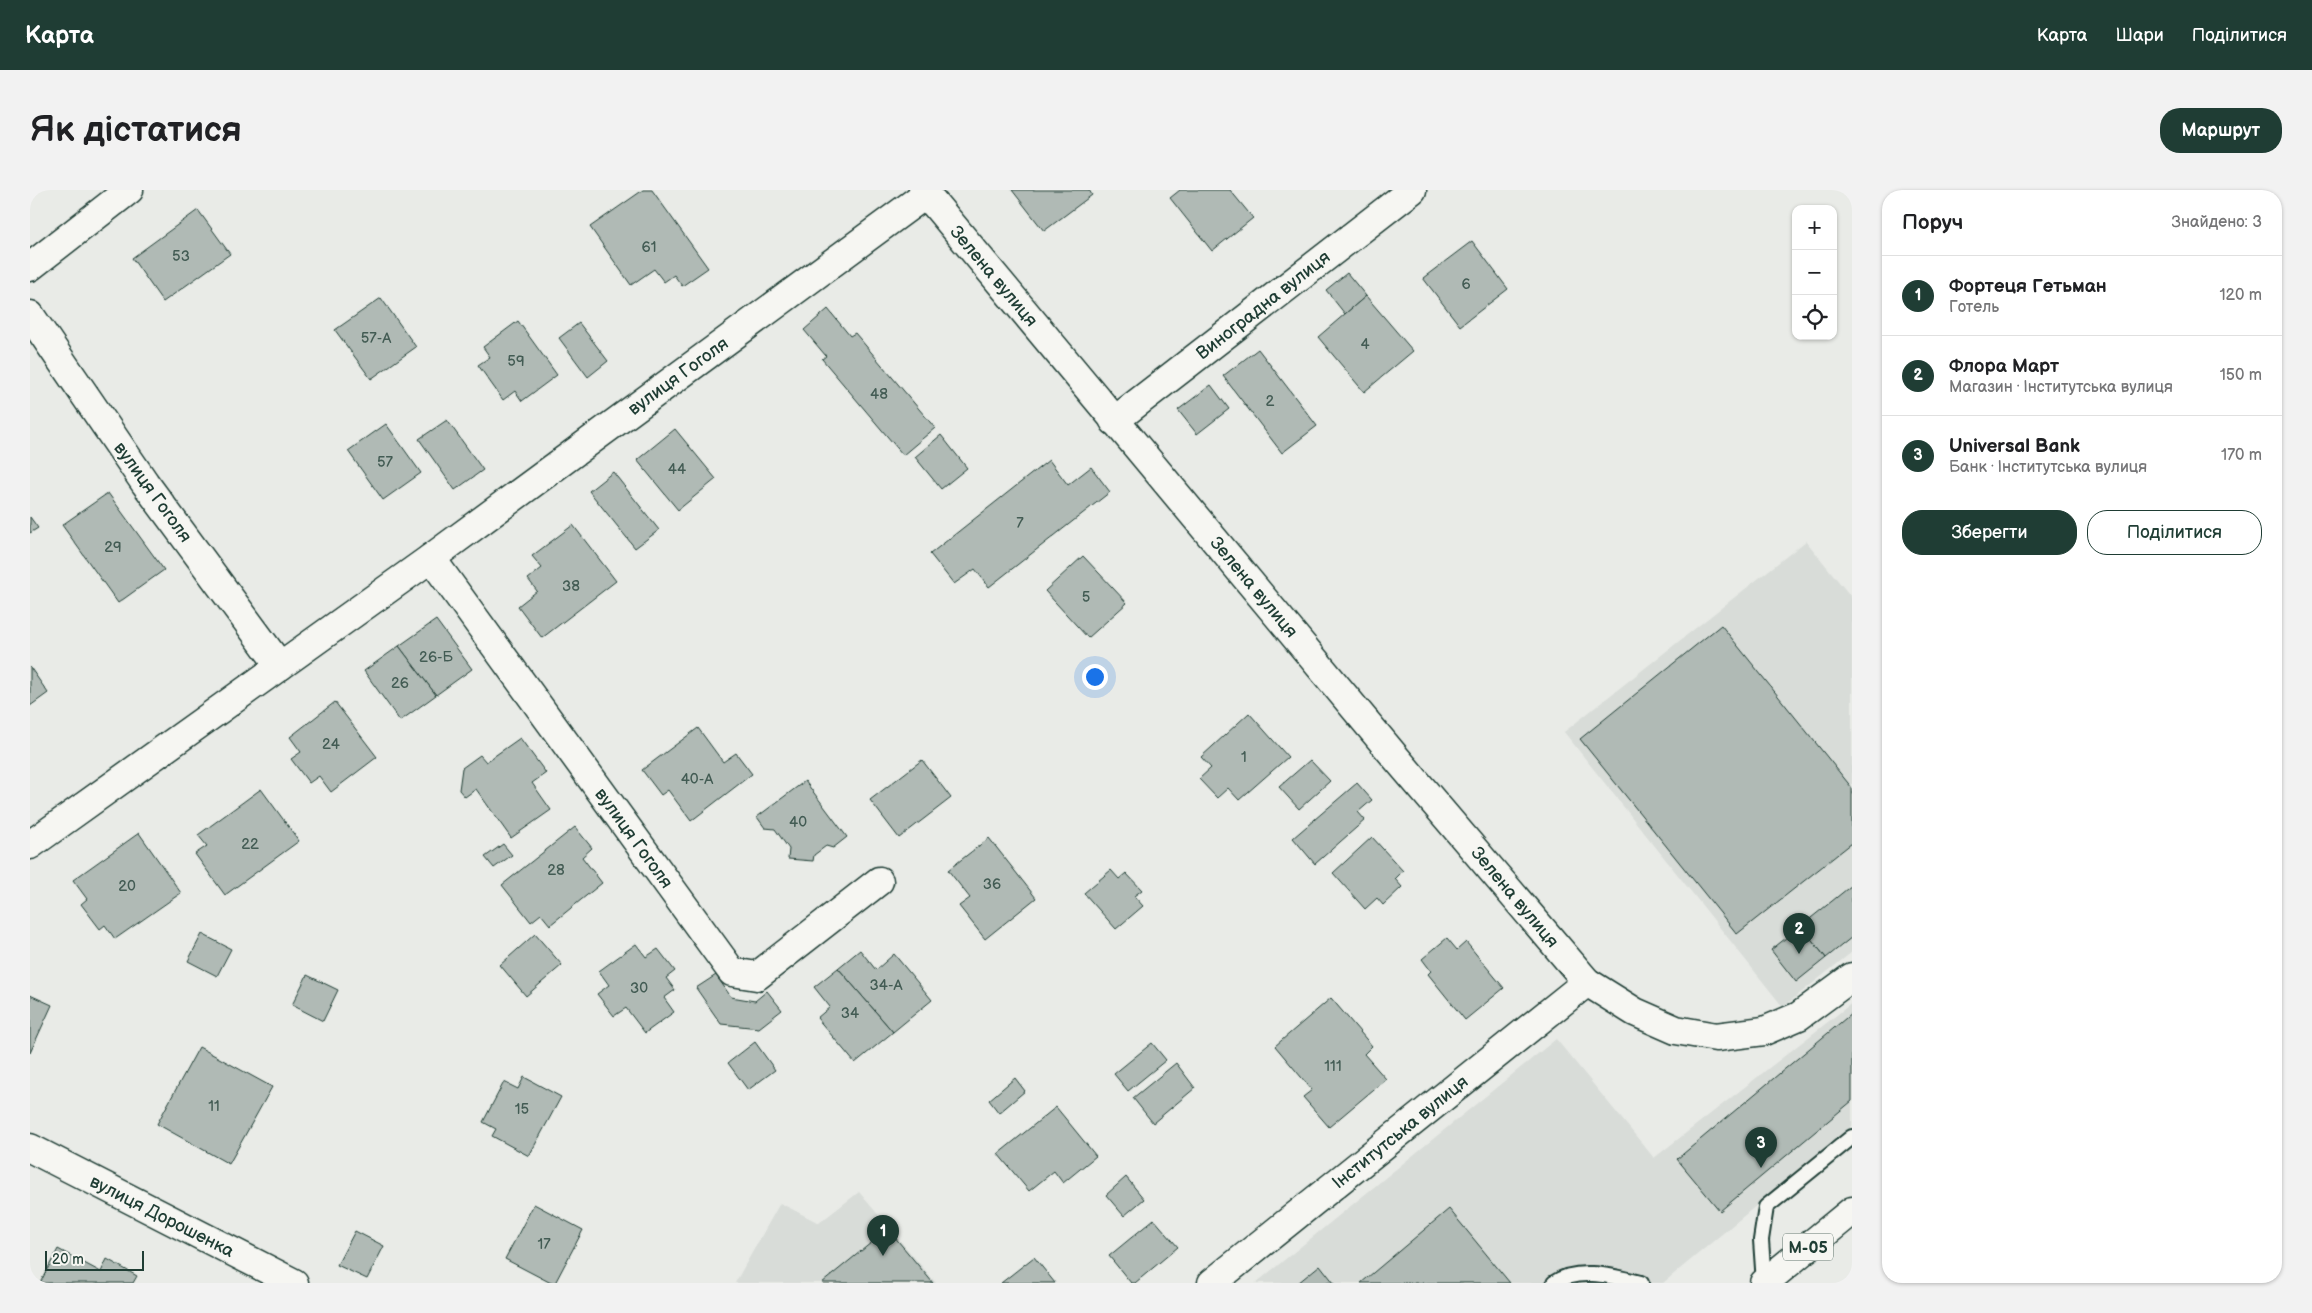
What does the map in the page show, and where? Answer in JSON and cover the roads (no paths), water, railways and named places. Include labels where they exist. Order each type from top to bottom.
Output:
[{"type":"main road","points":[[30,267],[129,190]]},
{"type":"main road","name":"Виноградна вулиця","points":[[1114,421],[1412,190]]},
{"type":"main road","name":"Зелена вулиця","points":[[924,192],[1114,421],[1587,982],[1635,1012],[1676,1030],[1716,1037],[1764,1031],[1799,1016],[1852,977]]},
{"type":"main road","name":"вулиця Гоголя","points":[[30,845],[431,558],[924,192]]},
{"type":"main road","name":"вулиця Гоголя","points":[[30,315],[145,483],[280,666]]},
{"type":"main road","name":"вулиця Гоголя","points":[[431,558],[732,972],[757,976],[879,882]]},
{"type":"main road","name":"Інститутська вулиця","points":[[1212,1283],[1587,982]]},
{"type":"main road","name":"вулиця Дорошенка","points":[[30,1148],[294,1283]]},
{"type":"main road","name":"М-05","points":[[1764,1283],[1852,1211]]},
{"type":"lane","points":[[1764,1283],[1761,1240],[1766,1207],[1852,1137]]},
{"type":"lane","points":[[1554,1283],[1564,1276],[1605,1274],[1641,1283]]},
{"type":"place","name":"Флора Март","points":[[1799,954]]},
{"type":"place","name":"Universal Bank","points":[[1761,1168]]},
{"type":"place","name":"Фортеця Гетьман","points":[[883,1256]]}]
